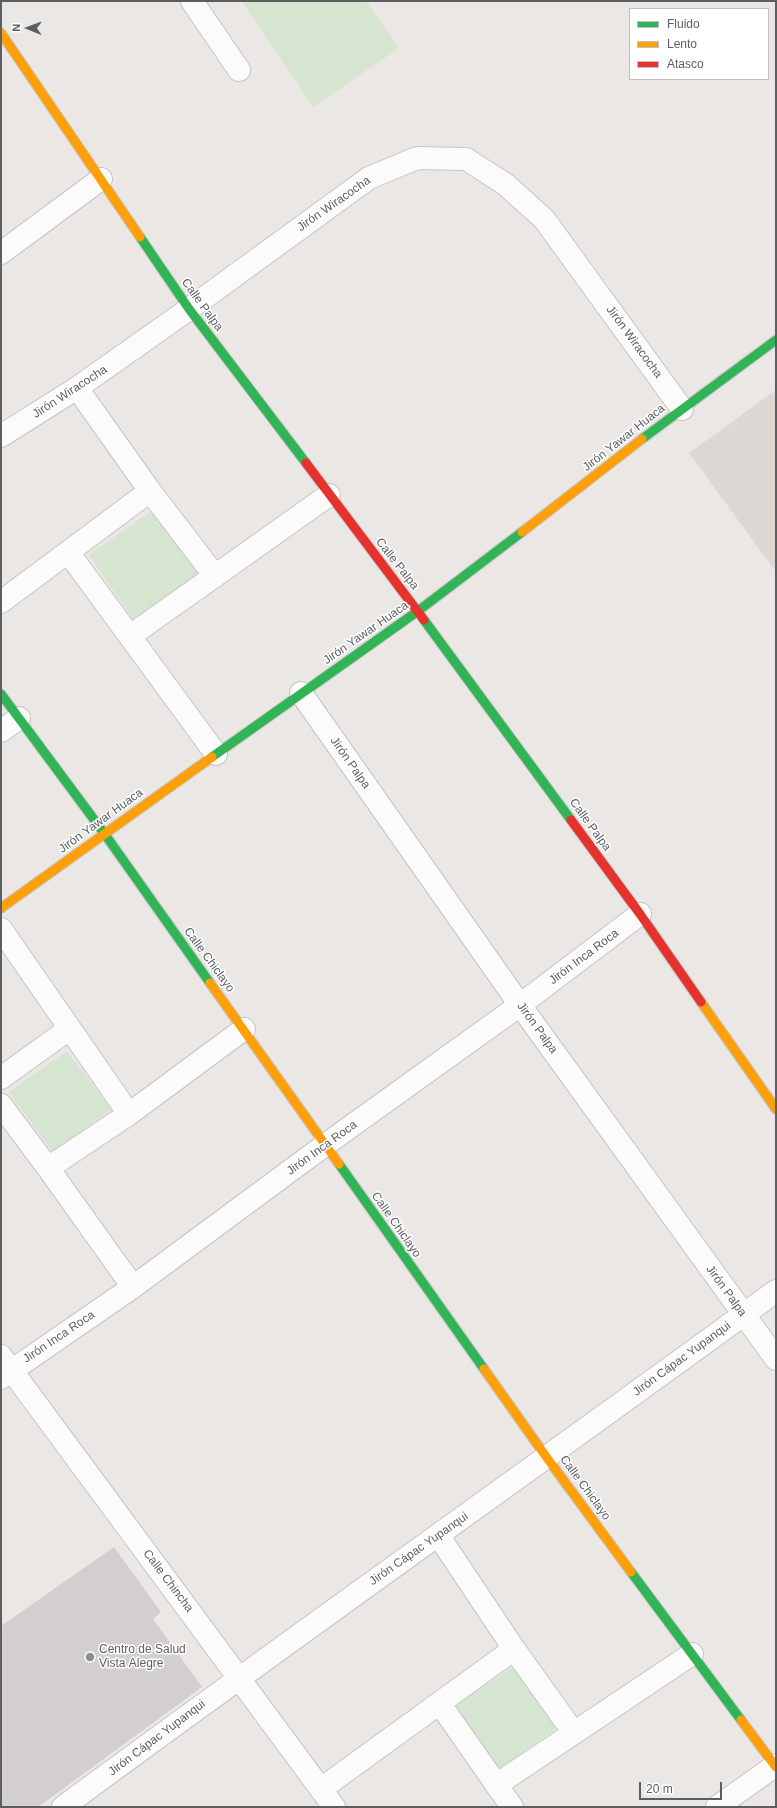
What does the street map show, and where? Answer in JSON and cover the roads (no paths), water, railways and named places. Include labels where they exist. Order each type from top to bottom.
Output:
[{"type":"street","points":[[192,1],[239,70]]},
{"type":"street","name":"Calle Palpa","points":[[1,32],[190,309],[418,611],[640,914],[776,1109]]},
{"type":"street","name":"Jirón Wiracocha","points":[[1,436],[77,388],[190,309],[369,178],[417,158],[466,159],[506,184],[544,219],[682,409]]},
{"type":"street","points":[[1,253],[101,179]]},
{"type":"street","name":"Jirón Yawar Huaca","points":[[1,908],[104,833],[418,611],[682,409],[776,340]]},
{"type":"street","points":[[77,388],[150,490],[215,576]]},
{"type":"street","points":[[1,602],[150,490]]},
{"type":"street","points":[[130,636],[329,495]]},
{"type":"street","points":[[68,552],[216,754]]},
{"type":"street","name":"Jirón Palpa","points":[[301,693],[520,1005],[776,1359]]},
{"type":"street","name":"Calle Chiclayo","points":[[1,694],[104,833],[547,1458],[776,1766]]},
{"type":"street","points":[[1,731],[19,718]]},
{"type":"street","name":"Jirón Inca Roca","points":[[4,1368],[133,1287],[325,1145],[520,1005],[640,914]]},
{"type":"street","points":[[1,929],[129,1114]]},
{"type":"street","points":[[1,1078],[69,1029]]},
{"type":"street","points":[[48,1168],[129,1114],[244,1029]]},
{"type":"street","points":[[1,1105],[133,1287]]},
{"type":"street","name":"Jirón Cápac Yupanqui","points":[[63,1807],[239,1677],[547,1458],[776,1291]]},
{"type":"street","name":"Calle Chincha","points":[[4,1368],[239,1677],[334,1807]]},
{"type":"street","points":[[438,1535],[514,1649],[574,1733]]},
{"type":"street","points":[[321,1789],[514,1649]]},
{"type":"street","points":[[496,1785],[692,1654]]},
{"type":"street","points":[[440,1704],[512,1807]]},
{"type":"street","points":[[718,1807],[776,1766]]},
{"type":"place","name":"Centro de Salud Vista Alegre","points":[[90,1657]]}]
